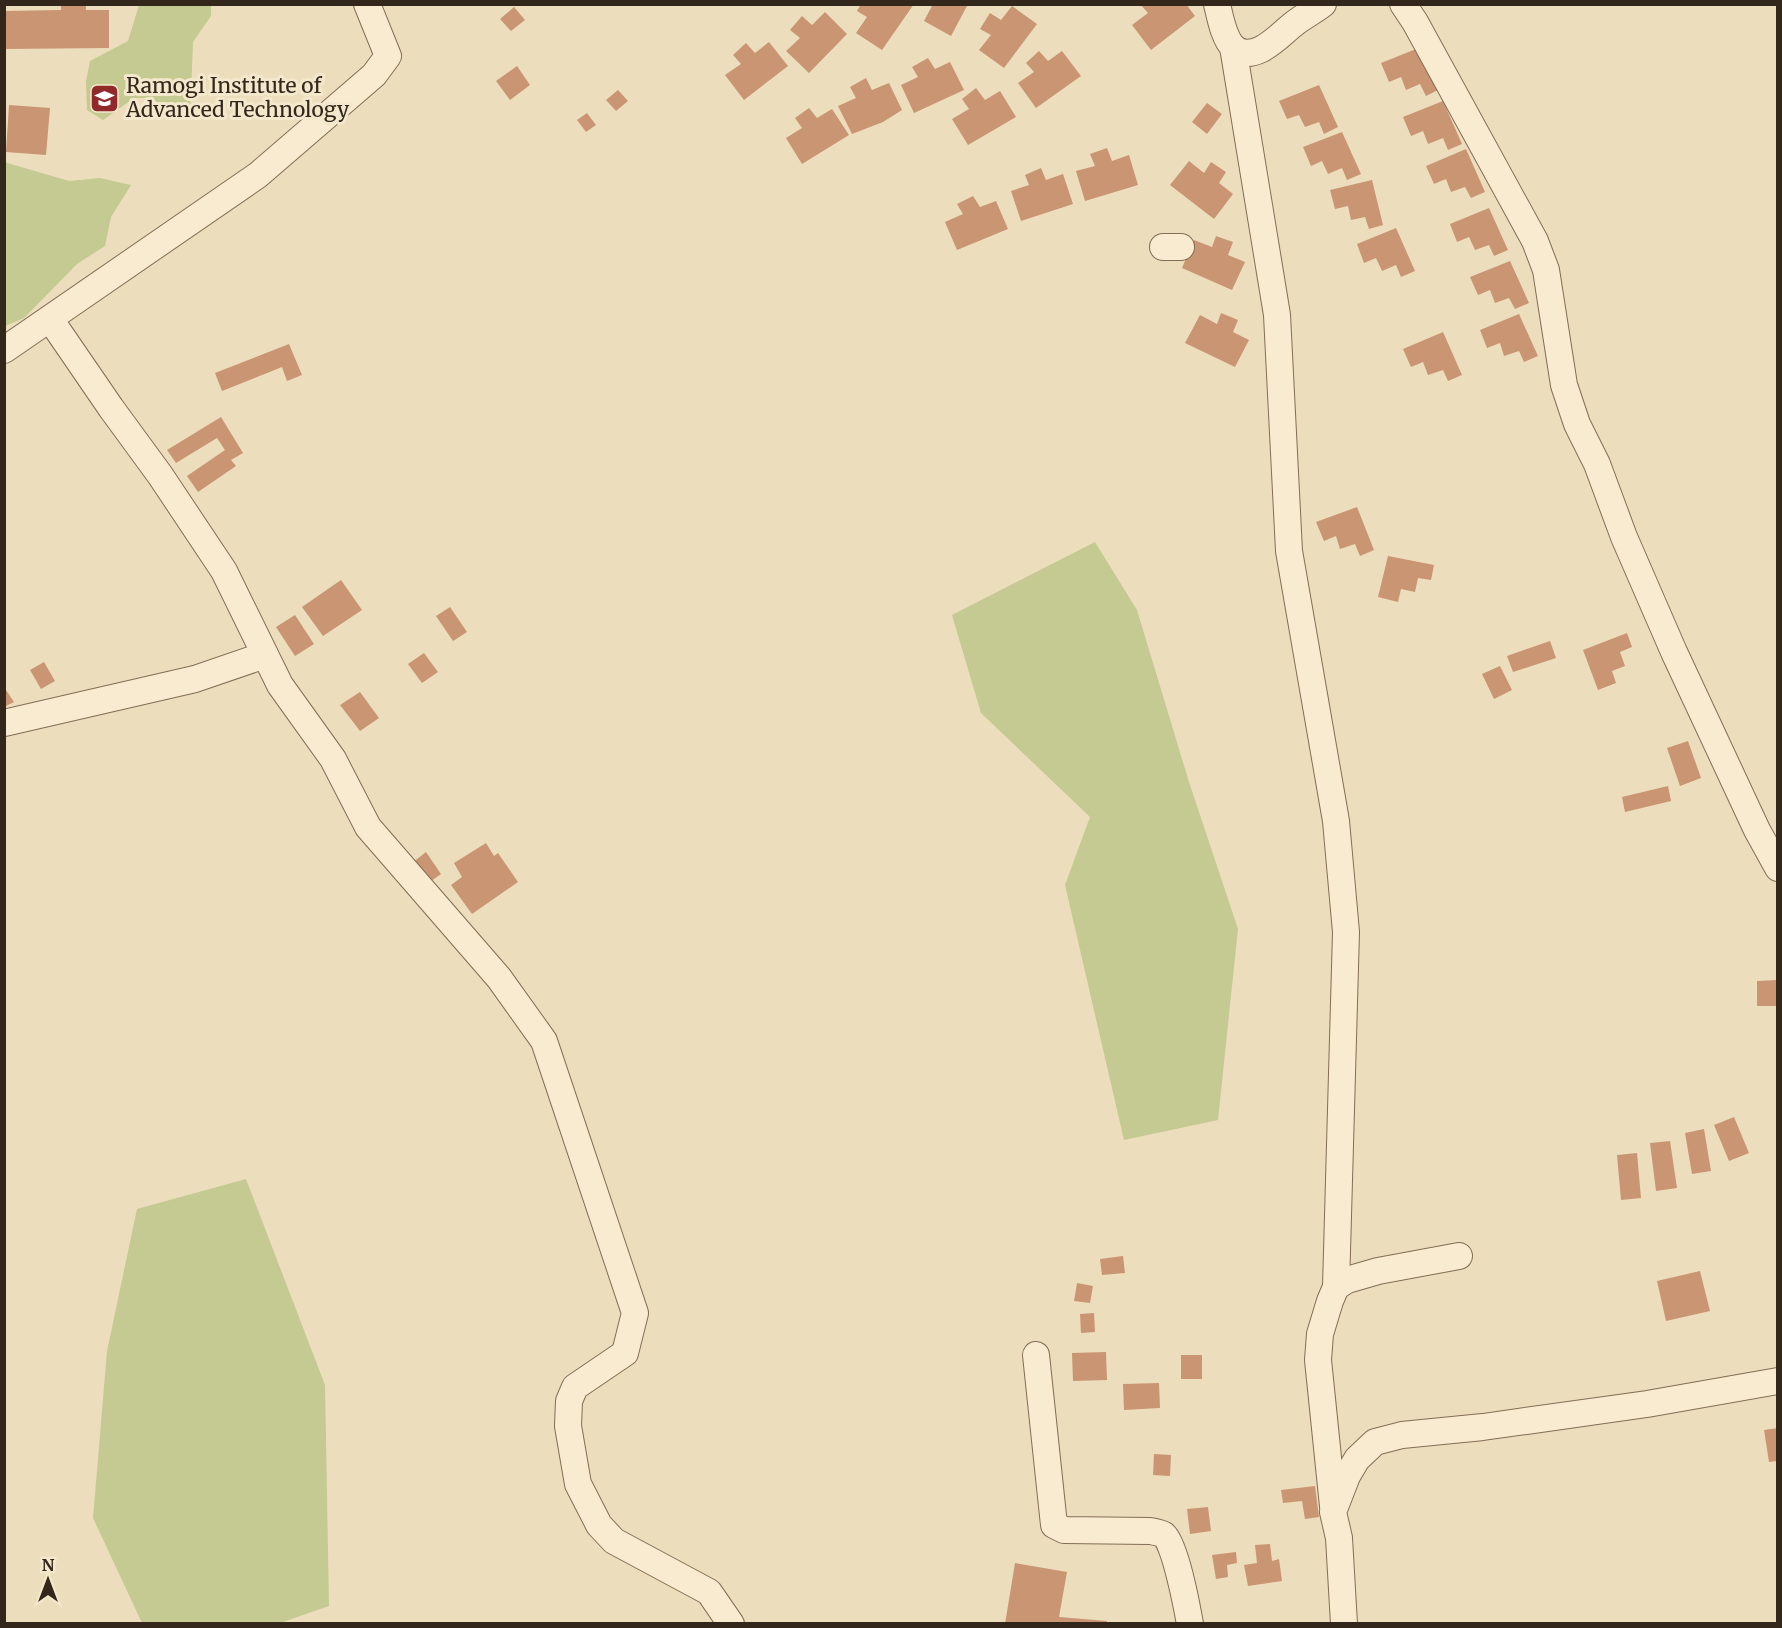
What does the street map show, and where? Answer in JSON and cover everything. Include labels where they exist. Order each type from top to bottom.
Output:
[{"type":"street","points":[[4,350],[258,175],[374,75],[387,56],[367,4]]},
{"type":"street","points":[[1217,4],[1228,40],[1233,47],[1247,52],[1266,47],[1323,4]]},
{"type":"street","points":[[1403,4],[1415,21],[1535,241],[1546,270],[1564,385],[1577,424],[1597,464],[1643,582],[1757,830],[1778,868]]},
{"type":"street","points":[[1233,47],[1277,315],[1289,551],[1336,821],[1346,932],[1336,1287],[1320,1334],[1318,1360],[1333,1512],[1339,1538],[1344,1623]]},
{"type":"street","points":[[50,319],[160,475],[224,571],[280,685],[333,759],[368,828],[499,978],[544,1041],[635,1313],[625,1353],[575,1387],[570,1401],[568,1426],[578,1484],[599,1525],[614,1541],[709,1592],[731,1623]]},
{"type":"street","points":[[4,723],[195,679],[265,655]]},
{"type":"street","points":[[1336,1287],[1347,1280],[1378,1271],[1459,1256]]},
{"type":"street","points":[[1036,1355],[1054,1525],[1064,1530],[1150,1531],[1164,1535],[1174,1555],[1190,1623]]},
{"type":"street","points":[[1333,1512],[1356,1459],[1376,1443],[1402,1436],[1647,1404],[1778,1381]]},
{"type":"green space","points":[[139,5],[211,5],[211,16],[193,42],[190,119],[167,110],[152,98],[134,98],[103,120],[87,110],[86,81],[90,61],[128,41]]},
{"type":"green space","points":[[4,162],[69,181],[100,178],[131,185],[111,217],[105,246],[77,264],[24,318],[5,326]]},
{"type":"green space","points":[[1095,542],[1137,610],[1189,782],[1238,929],[1218,1120],[1124,1140],[1065,885],[1090,817],[981,713],[952,615]]},
{"type":"green space","points":[[246,1179],[325,1385],[329,1606],[280,1623],[142,1623],[93,1518],[107,1351],[137,1209]]},
{"type":"building","points":[[61,4],[86,4],[86,10],[109,10],[109,48],[4,49],[4,11],[61,10]]},
{"type":"building","points":[[861,4],[914,4],[882,50],[856,33],[867,17],[857,11]]},
{"type":"building","points":[[933,4],[968,4],[951,36],[924,21]]},
{"type":"building","points":[[1140,4],[1186,4],[1195,16],[1151,50],[1132,25],[1148,13]]},
{"type":"building","points":[[1012,6],[1037,24],[1004,68],[979,50],[991,35],[980,29],[990,13],[1001,20]]},
{"type":"building","points":[[514,7],[525,20],[511,31],[500,19]]},
{"type":"building","points":[[825,12],[847,34],[809,73],[786,51],[800,38],[790,30],[802,16],[812,25]]},
{"type":"building","points":[[769,42],[788,66],[744,100],[725,75],[741,64],[733,55],[746,43],[755,53]]},
{"type":"building","points":[[1421,47],[1440,89],[1426,96],[1420,84],[1406,90],[1401,77],[1389,82],[1381,63]]},
{"type":"building","points":[[1039,51],[1048,61],[1062,51],[1081,76],[1036,108],[1018,83],[1034,72],[1026,63]]},
{"type":"building","points":[[928,58],[935,69],[950,62],[964,90],[914,113],[901,85],[918,77],[912,67]]},
{"type":"building","points":[[517,66],[530,85],[510,100],[496,81]]},
{"type":"building","points":[[866,78],[872,90],[889,83],[902,110],[883,122],[852,134],[838,106],[856,98],[850,87]]},
{"type":"building","points":[[1319,85],[1338,127],[1324,134],[1319,122],[1305,127],[1299,115],[1287,119],[1279,101]]},
{"type":"building","points":[[976,88],[985,100],[1000,91],[1016,117],[968,145],[952,119],[969,109],[962,99]]},
{"type":"building","points":[[618,90],[628,101],[616,111],[606,100]]},
{"type":"building","points":[[1443,101],[1462,144],[1448,150],[1443,138],[1428,144],[1423,131],[1411,136],[1403,117]]},
{"type":"building","points":[[1207,103],[1222,114],[1207,134],[1192,122]]},
{"type":"building","points":[[9,105],[50,108],[46,155],[6,152]]},
{"type":"building","points":[[809,108],[817,118],[832,109],[849,135],[802,164],[786,138],[802,128],[795,118]]},
{"type":"building","points":[[587,113],[596,125],[586,132],[577,120]]},
{"type":"building","points":[[1342,132],[1361,174],[1347,180],[1342,168],[1328,174],[1322,161],[1311,166],[1303,147]]},
{"type":"building","points":[[1107,148],[1112,161],[1129,155],[1138,185],[1085,201],[1076,171],[1095,166],[1090,154]]},
{"type":"building","points":[[1466,149],[1485,192],[1471,198],[1465,187],[1451,192],[1446,179],[1434,184],[1426,166]]},
{"type":"building","points":[[1189,161],[1204,173],[1211,162],[1226,172],[1219,183],[1233,194],[1214,219],[1170,185]]},
{"type":"building","points":[[1041,168],[1046,180],[1063,174],[1073,204],[1021,221],[1011,191],[1029,185],[1025,175]]},
{"type":"building","points":[[1372,180],[1383,225],[1369,229],[1365,217],[1351,220],[1348,206],[1335,209],[1330,190]]},
{"type":"building","points":[[973,196],[980,207],[996,201],[1008,229],[957,250],[945,222],[963,214],[957,204]]},
{"type":"building","points":[[1489,208],[1508,250],[1494,256],[1489,245],[1475,250],[1469,237],[1457,242],[1450,224]]},
{"type":"building","points":[[1396,228],[1415,271],[1401,277],[1396,265],[1382,271],[1376,258],[1364,263],[1357,244]]},
{"type":"building","points":[[1216,236],[1233,242],[1228,255],[1245,262],[1232,290],[1182,268],[1194,240],[1212,247]]},
{"type":"building","points":[[1510,261],[1529,303],[1515,309],[1509,298],[1495,303],[1490,290],[1478,295],[1470,277]]},
{"type":"building","points":[[1221,313],[1238,320],[1233,332],[1249,340],[1235,367],[1185,343],[1200,315],[1217,324]]},
{"type":"building","points":[[1519,314],[1538,356],[1524,362],[1519,351],[1504,356],[1500,343],[1487,348],[1480,330]]},
{"type":"building","points":[[1443,332],[1462,375],[1448,381],[1443,370],[1428,375],[1423,362],[1411,367],[1403,349]]},
{"type":"building","points":[[289,344],[302,375],[287,381],[282,367],[222,391],[215,373]]},
{"type":"building","points":[[221,417],[243,453],[231,460],[236,466],[198,492],[187,476],[225,450],[217,438],[176,463],[167,450]]},
{"type":"building","points":[[1357,507],[1374,550],[1360,556],[1355,544],[1340,549],[1336,536],[1324,541],[1316,522]]},
{"type":"building","points":[[1388,556],[1434,565],[1431,580],[1418,578],[1415,592],[1401,589],[1398,602],[1378,597]]},
{"type":"building","points":[[341,580],[362,610],[323,636],[302,607]]},
{"type":"building","points":[[450,607],[467,632],[453,641],[436,616]]},
{"type":"building","points":[[295,615],[314,644],[295,656],[276,627]]},
{"type":"building","points":[[1627,633],[1632,647],[1620,652],[1625,666],[1612,671],[1616,683],[1598,690],[1583,650]]},
{"type":"building","points":[[1550,641],[1556,658],[1513,672],[1507,656]]},
{"type":"building","points":[[424,653],[438,672],[422,683],[408,664]]},
{"type":"building","points":[[44,662],[55,681],[41,689],[30,670]]},
{"type":"building","points":[[1500,666],[1512,690],[1494,699],[1482,674]]},
{"type":"building","points":[[4,687],[14,702],[4,707]]},
{"type":"building","points":[[360,692],[379,718],[360,731],[340,705]]},
{"type":"building","points":[[1688,741],[1701,778],[1680,786],[1667,748]]},
{"type":"building","points":[[1668,786],[1671,801],[1625,812],[1622,797]]},
{"type":"building","points":[[486,843],[494,856],[498,853],[518,882],[472,914],[451,885],[462,877],[454,863]]},
{"type":"building","points":[[426,852],[441,874],[427,884],[412,863]]},
{"type":"building","points":[[1778,980],[1778,1006],[1757,1006],[1757,981]]},
{"type":"building","points":[[1734,1117],[1749,1153],[1729,1161],[1714,1125]]},
{"type":"building","points":[[1704,1129],[1711,1171],[1692,1174],[1685,1133]]},
{"type":"building","points":[[1670,1141],[1677,1188],[1656,1191],[1650,1143]]},
{"type":"building","points":[[1637,1153],[1641,1198],[1621,1200],[1617,1155]]},
{"type":"building","points":[[1123,1256],[1125,1273],[1102,1275],[1100,1259]]},
{"type":"building","points":[[1700,1271],[1710,1311],[1666,1321],[1657,1281]]},
{"type":"building","points":[[1077,1283],[1093,1286],[1090,1303],[1074,1301]]},
{"type":"building","points":[[1094,1313],[1095,1332],[1081,1333],[1080,1314]]},
{"type":"building","points":[[1106,1352],[1107,1380],[1073,1381],[1072,1353]]},
{"type":"building","points":[[1181,1355],[1202,1355],[1202,1379],[1181,1379]]},
{"type":"building","points":[[1159,1383],[1160,1408],[1124,1410],[1123,1384]]},
{"type":"building","points":[[1778,1428],[1778,1461],[1769,1462],[1764,1430]]},
{"type":"building","points":[[1154,1454],[1171,1455],[1170,1476],[1153,1475]]},
{"type":"building","points":[[1315,1486],[1319,1517],[1305,1519],[1302,1501],[1283,1503],[1281,1490]]},
{"type":"building","points":[[1208,1507],[1211,1531],[1190,1534],[1187,1509]]},
{"type":"building","points":[[1270,1544],[1272,1561],[1279,1559],[1282,1581],[1248,1586],[1244,1565],[1257,1563],[1255,1545]]},
{"type":"building","points":[[1236,1552],[1237,1563],[1227,1565],[1228,1577],[1216,1579],[1212,1555]]},
{"type":"building","points":[[1015,1563],[1067,1572],[1059,1617],[1107,1621],[1107,1624],[1005,1624]]},
{"type":"place","name":"Ramogi Institute of Advanced Technology","points":[[105,98]]}]
